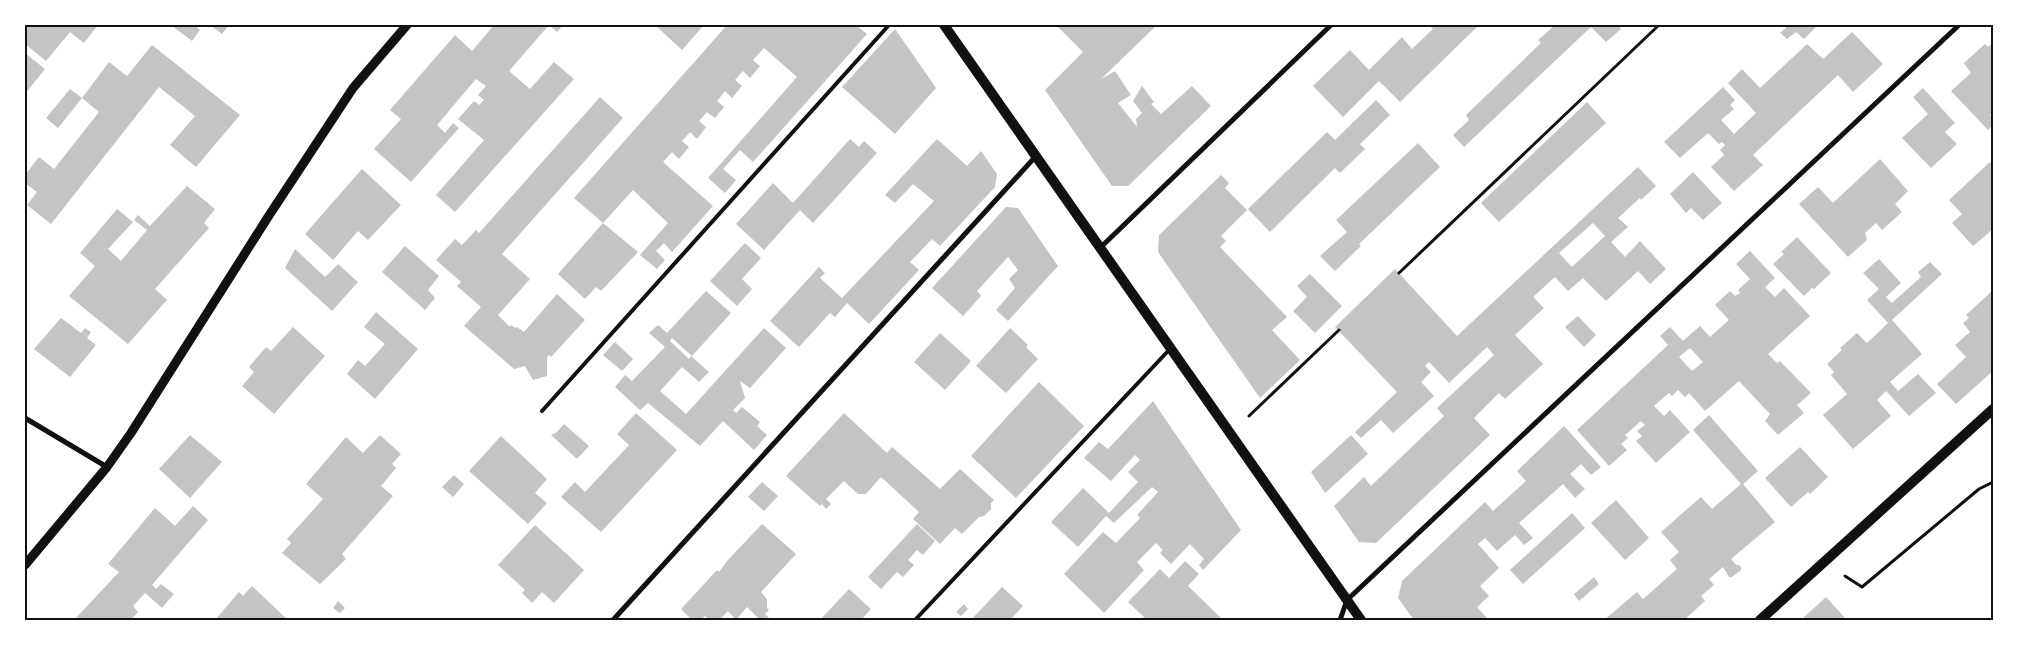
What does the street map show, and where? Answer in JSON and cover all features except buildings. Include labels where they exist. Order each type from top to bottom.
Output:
[{"type":"main road","points":[[944,25],[1361,620]]},
{"type":"main road","points":[[1760,620],[1993,409]]},
{"type":"street","points":[[25,565],[107,467],[131,433],[268,216],[353,88],[407,25]]},
{"type":"street","points":[[1100,248],[1331,25]]},
{"type":"street","points":[[1340,620],[1347,600],[1959,25]]},
{"type":"street","points":[[613,620],[1036,156]]},
{"type":"street","points":[[25,418],[107,467]]},
{"type":"lane","points":[[542,411],[888,25]]},
{"type":"lane","points":[[915,620],[1170,348]]},
{"type":"path","points":[[1399,273],[1659,25]]},
{"type":"path","points":[[1231,433],[1339,330]]},
{"type":"path","points":[[1824,562],[1862,588],[1979,489],[1993,482]]}]
